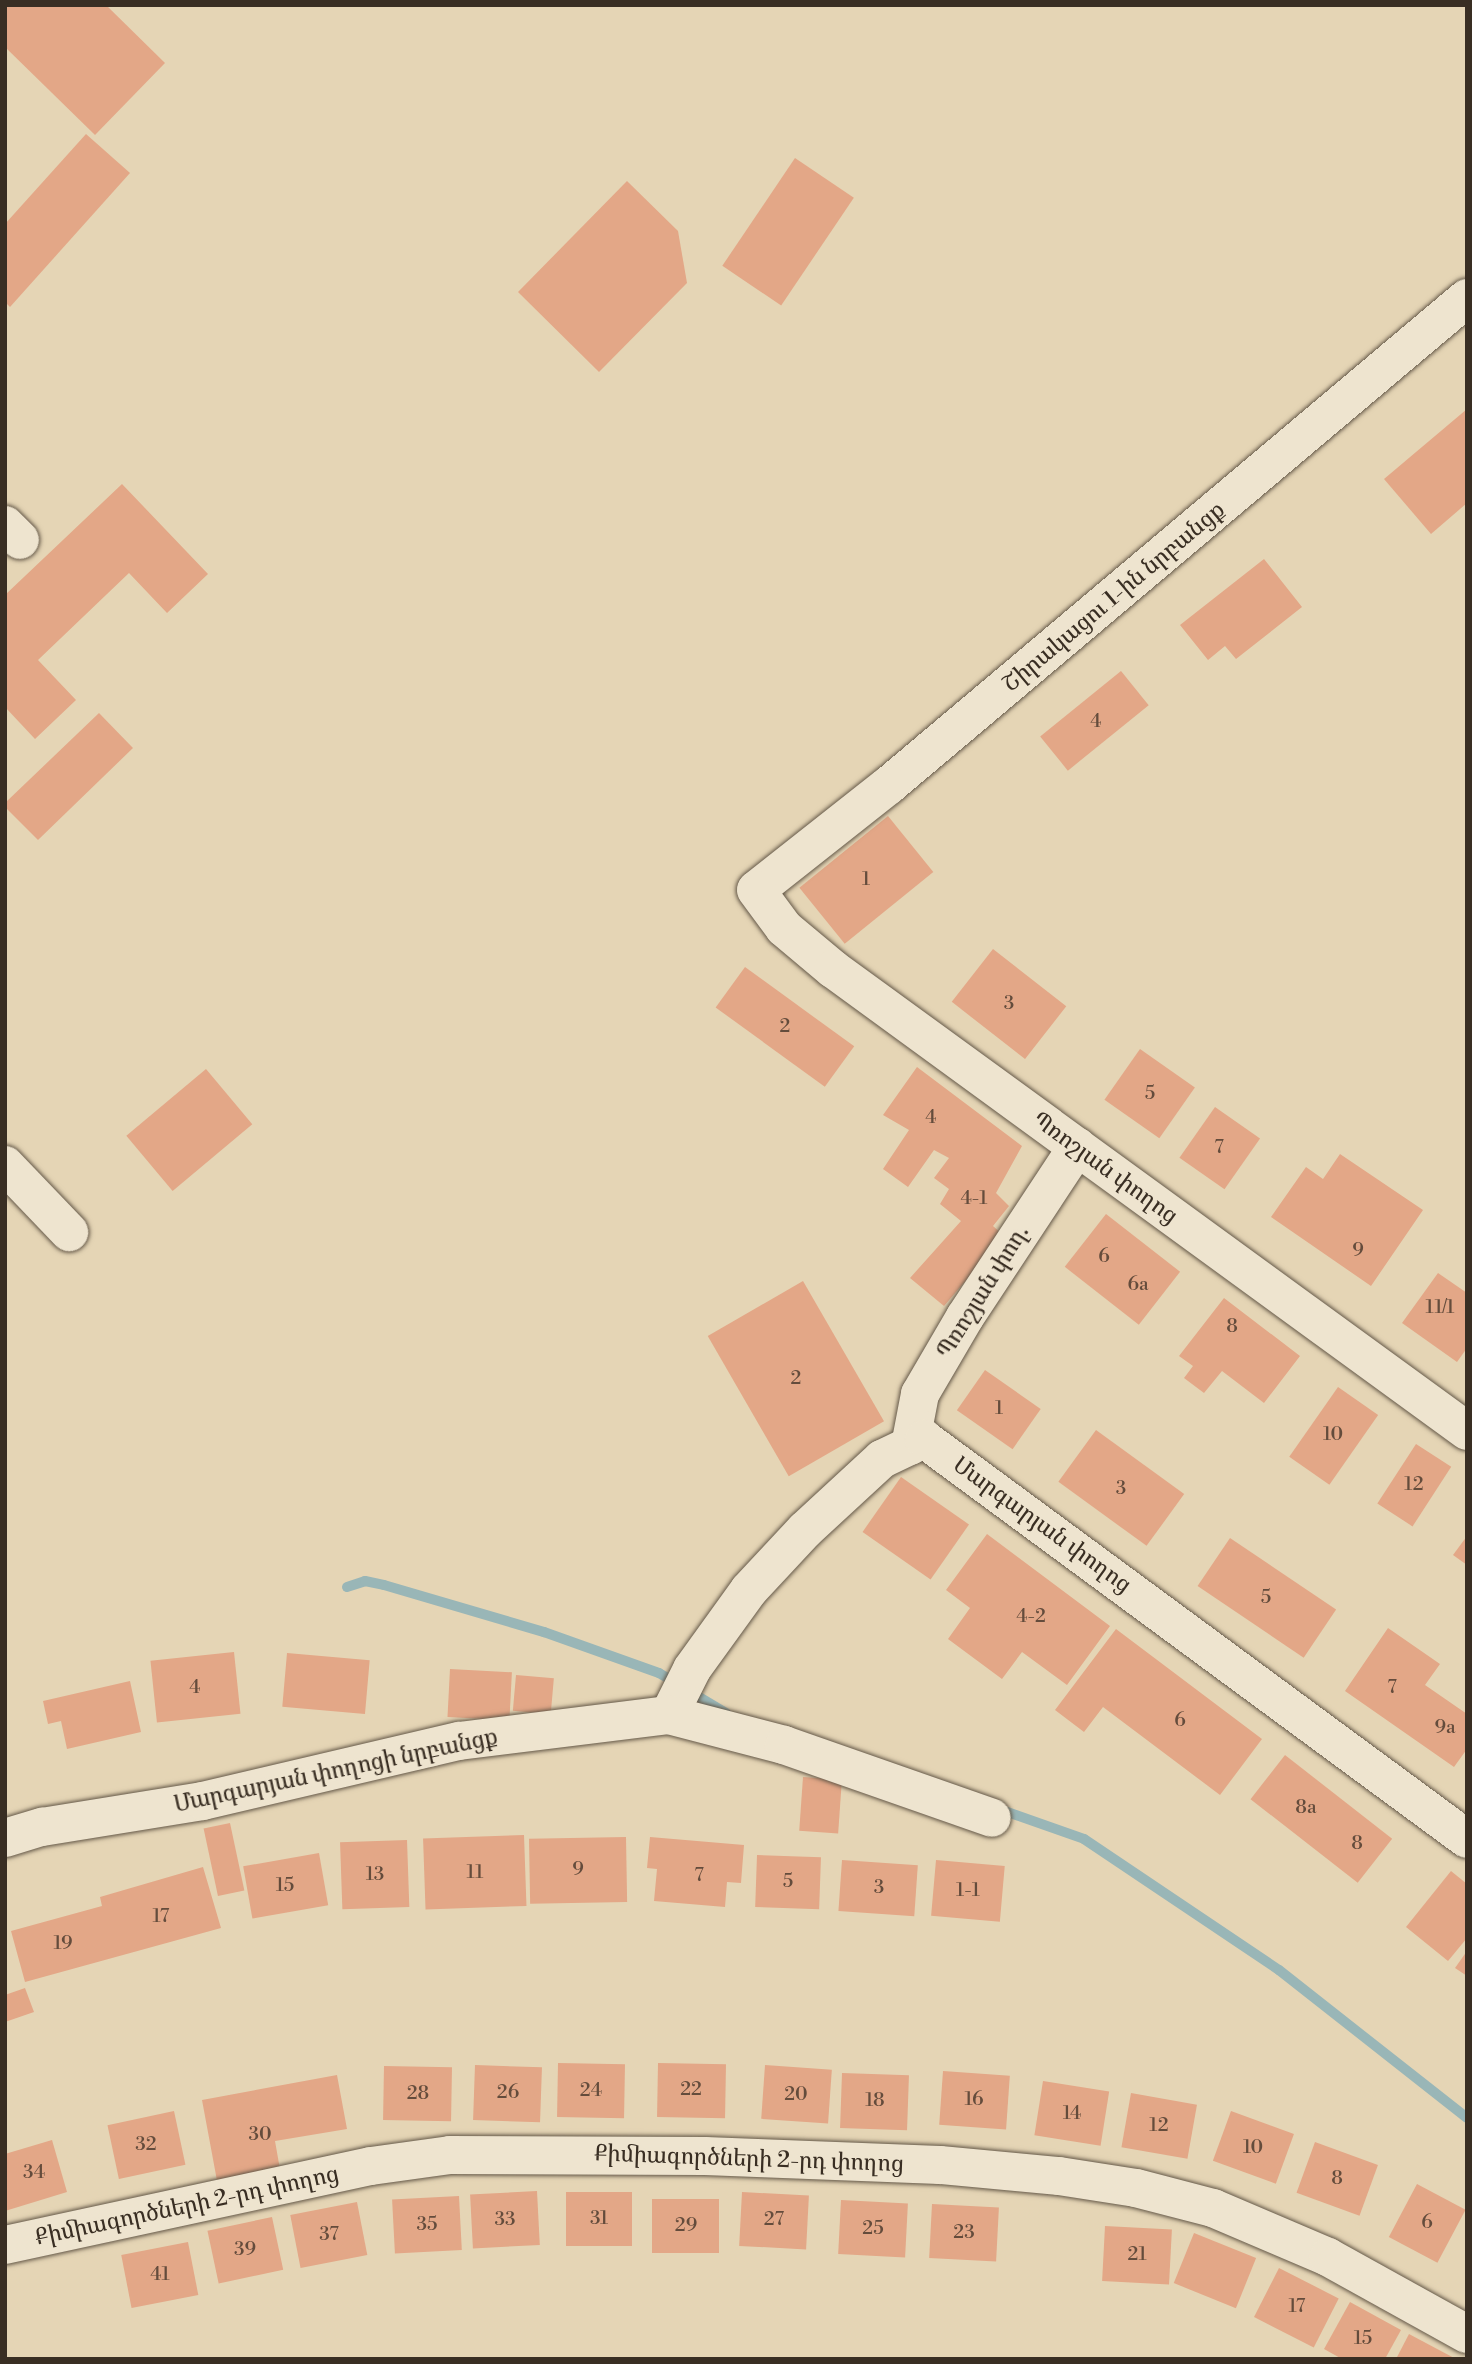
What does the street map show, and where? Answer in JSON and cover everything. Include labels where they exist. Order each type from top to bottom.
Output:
[{"type":"street","name":"Շիրակացու 1-ին նրբանցք","points":[[756,891],[942,740],[1467,298]]},
{"type":"street","name":"Պռոշյան փողոց","points":[[756,891],[784,928],[833,969],[1467,1431]]},
{"type":"street","name":"Պռոշյան փող.","points":[[910,1446],[920,1394],[965,1317],[1077,1147]]},
{"type":"street","points":[[5,1165],[69,1232]]},
{"type":"street","name":"Մարգարյան փողոց","points":[[910,1446],[924,1438],[1467,1839]]},
{"type":"street","points":[[910,1446],[882,1459],[805,1530],[749,1590],[692,1670],[669,1715],[784,1745],[992,1818]]},
{"type":"street","name":"Մարգարյան փողոցի նրբանցք","points":[[5,1838],[42,1827],[203,1801],[458,1741],[669,1715]]},
{"type":"street","name":"Քիմիագործների 2-րդ փողոց","points":[[5,2245],[371,2166],[450,2155],[705,2156],[940,2165],[1059,2176],[1136,2188],[1213,2207],[1328,2257],[1467,2334]]},
{"type":"building","points":[[5,5],[106,5],[165,63],[95,135],[5,47]]},
{"type":"building","points":[[86,134],[130,173],[10,307],[5,302],[5,224]]},
{"type":"building","points":[[795,158],[854,198],[781,305],[722,266]]},
{"type":"building","points":[[627,181],[678,231],[687,283],[599,372],[518,292]]},
{"type":"building","points":[[1467,409],[1467,503],[1431,534],[1384,479]]},
{"type":"building","points":[[122,484],[208,574],[167,613],[129,573],[38,660],[76,700],[35,739],[5,707],[5,595]]},
{"type":"building","points":[[1264,559],[1302,607],[1236,659],[1225,646],[1208,660],[1180,625]]},
{"type":"building","points":[[1121,671],[1149,705],[1068,771],[1040,736]]},
{"type":"building","points":[[99,713],[133,748],[38,840],[5,807],[5,803]]},
{"type":"building","points":[[888,816],[933,872],[845,944],[799,888]]},
{"type":"building","points":[[993,949],[1066,1006],[1025,1059],[952,1002]]},
{"type":"building","points":[[745,967],[854,1046],[825,1087],[716,1007]]},
{"type":"building","points":[[1140,1049],[1195,1087],[1159,1138],[1104,1100]]},
{"type":"building","points":[[917,1067],[1022,1146],[996,1193],[1009,1206],[993,1226],[1004,1236],[944,1306],[910,1278],[961,1221],[940,1204],[949,1189],[934,1178],[949,1158],[934,1150],[908,1187],[883,1169],[909,1130],[883,1115]]},
{"type":"building","points":[[206,1069],[252,1124],[173,1191],[126,1136]]},
{"type":"building","points":[[1215,1107],[1260,1139],[1224,1189],[1179,1158]]},
{"type":"building","points":[[1340,1154],[1423,1210],[1371,1286],[1271,1217],[1306,1167],[1323,1179]]},
{"type":"building","points":[[1106,1214],[1180,1272],[1139,1325],[1065,1267]]},
{"type":"building","points":[[1438,1273],[1467,1293],[1467,1348],[1457,1362],[1402,1323]]},
{"type":"building","points":[[803,1281],[884,1421],[789,1476],[708,1336]]},
{"type":"building","points":[[1224,1298],[1300,1356],[1264,1403],[1222,1371],[1204,1393],[1184,1378],[1193,1366],[1179,1356]]},
{"type":"building","points":[[985,1370],[1041,1409],[1013,1449],[957,1410]]},
{"type":"building","points":[[1338,1387],[1378,1415],[1329,1485],[1289,1457]]},
{"type":"building","points":[[1096,1430],[1184,1494],[1147,1546],[1058,1482]]},
{"type":"building","points":[[1416,1444],[1451,1467],[1413,1526],[1377,1504]]},
{"type":"building","points":[[901,1477],[969,1525],[931,1579],[863,1532]]},
{"type":"building","points":[[987,1534],[1110,1626],[1067,1685],[1022,1652],[1002,1679],[948,1639],[970,1608],[946,1590]]},
{"type":"building","points":[[1467,1536],[1467,1565],[1453,1555]]},
{"type":"building","points":[[1230,1538],[1336,1610],[1304,1658],[1198,1586]]},
{"type":"building","points":[[1388,1628],[1440,1664],[1425,1685],[1467,1714],[1467,1749],[1454,1767],[1345,1691]]},
{"type":"building","points":[[1116,1629],[1262,1739],[1220,1795],[1103,1707],[1084,1732],[1055,1710]]},
{"type":"building","points":[[234,1652],[240,1714],[157,1722],[150,1661]]},
{"type":"building","points":[[287,1653],[370,1660],[365,1714],[282,1707]]},
{"type":"building","points":[[450,1669],[512,1672],[509,1720],[447,1717]]},
{"type":"building","points":[[516,1675],[554,1678],[551,1714],[513,1711]]},
{"type":"building","points":[[130,1681],[141,1732],[67,1749],[61,1721],[48,1724],[43,1701]]},
{"type":"building","points":[[1285,1755],[1392,1839],[1358,1883],[1251,1799]]},
{"type":"building","points":[[803,1777],[842,1780],[838,1834],[799,1831]]},
{"type":"building","points":[[230,1823],[244,1890],[218,1896],[204,1829]]},
{"type":"building","points":[[524,1835],[526,1906],[426,1909],[423,1839]]},
{"type":"building","points":[[626,1837],[627,1902],[530,1904],[529,1839]]},
{"type":"building","points":[[650,1837],[744,1845],[741,1883],[727,1882],[725,1907],[654,1901],[657,1869],[647,1868]]},
{"type":"building","points":[[407,1840],[409,1907],[342,1909],[340,1842]]},
{"type":"building","points":[[319,1853],[328,1905],[252,1919],[243,1866]]},
{"type":"building","points":[[757,1855],[821,1857],[819,1909],[755,1907]]},
{"type":"building","points":[[842,1860],[918,1865],[914,1916],[838,1911]]},
{"type":"building","points":[[936,1860],[1005,1866],[1000,1922],[931,1916]]},
{"type":"building","points":[[203,1867],[221,1928],[25,1982],[11,1931],[102,1906],[100,1897]]},
{"type":"building","points":[[1451,1871],[1467,1884],[1467,1938],[1448,1961],[1406,1927]]},
{"type":"building","points":[[1467,1951],[1467,1976],[1455,1968]]},
{"type":"building","points":[[25,1988],[34,2012],[5,2022],[5,1995]]},
{"type":"building","points":[[558,2063],[625,2064],[624,2118],[557,2117]]},
{"type":"building","points":[[658,2063],[726,2064],[725,2118],[657,2117]]},
{"type":"building","points":[[475,2065],[542,2067],[540,2122],[473,2120]]},
{"type":"building","points":[[765,2065],[832,2070],[828,2124],[761,2119]]},
{"type":"building","points":[[384,2066],[452,2067],[451,2121],[383,2120]]},
{"type":"building","points":[[943,2071],[1010,2076],[1006,2130],[939,2125]]},
{"type":"building","points":[[842,2073],[909,2075],[907,2130],[840,2128]]},
{"type":"building","points":[[337,2075],[347,2129],[275,2141],[281,2175],[218,2186],[202,2100]]},
{"type":"building","points":[[1043,2081],[1109,2091],[1101,2146],[1034,2135]]},
{"type":"building","points":[[1131,2093],[1197,2105],[1187,2159],[1121,2147]]},
{"type":"building","points":[[174,2111],[185,2165],[119,2179],[107,2125]]},
{"type":"building","points":[[1231,2111],[1294,2134],[1276,2184],[1213,2161]]},
{"type":"building","points":[[52,2140],[67,2192],[5,2211],[5,2154]]},
{"type":"building","points":[[1315,2142],[1378,2165],[1359,2216],[1297,2193]]},
{"type":"building","points":[[1417,2184],[1466,2210],[1437,2263],[1389,2237]]},
{"type":"building","points":[[537,2191],[540,2245],[473,2248],[470,2195]]},
{"type":"building","points":[[566,2192],[632,2192],[632,2246],[566,2246]]},
{"type":"building","points":[[742,2192],[809,2196],[806,2249],[739,2246]]},
{"type":"building","points":[[459,2196],[462,2250],[395,2253],[392,2200]]},
{"type":"building","points":[[652,2199],[719,2199],[719,2253],[652,2253]]},
{"type":"building","points":[[841,2200],[908,2204],[905,2257],[838,2254]]},
{"type":"building","points":[[357,2202],[367,2255],[301,2268],[290,2215]]},
{"type":"building","points":[[932,2204],[999,2208],[996,2261],[929,2258]]},
{"type":"building","points":[[272,2217],[283,2270],[219,2284],[207,2231]]},
{"type":"building","points":[[1105,2226],[1172,2230],[1169,2284],[1102,2281]]},
{"type":"building","points":[[1194,2233],[1256,2258],[1236,2308],[1174,2283]]},
{"type":"building","points":[[188,2242],[198,2295],[132,2308],[121,2255]]},
{"type":"building","points":[[1279,2268],[1339,2298],[1314,2347],[1254,2317]]},
{"type":"building","points":[[1350,2302],[1401,2330],[1385,2359],[1342,2359],[1324,2349]]},
{"type":"building","points":[[1409,2334],[1456,2359],[1396,2359]]},
{"type":"waterway","points":[[347,1587],[365,1581],[384,1585],[544,1632],[659,1673],[726,1713]]},
{"type":"waterway","points":[[999,1809],[1084,1839],[1279,1970],[1467,2118]]}]
